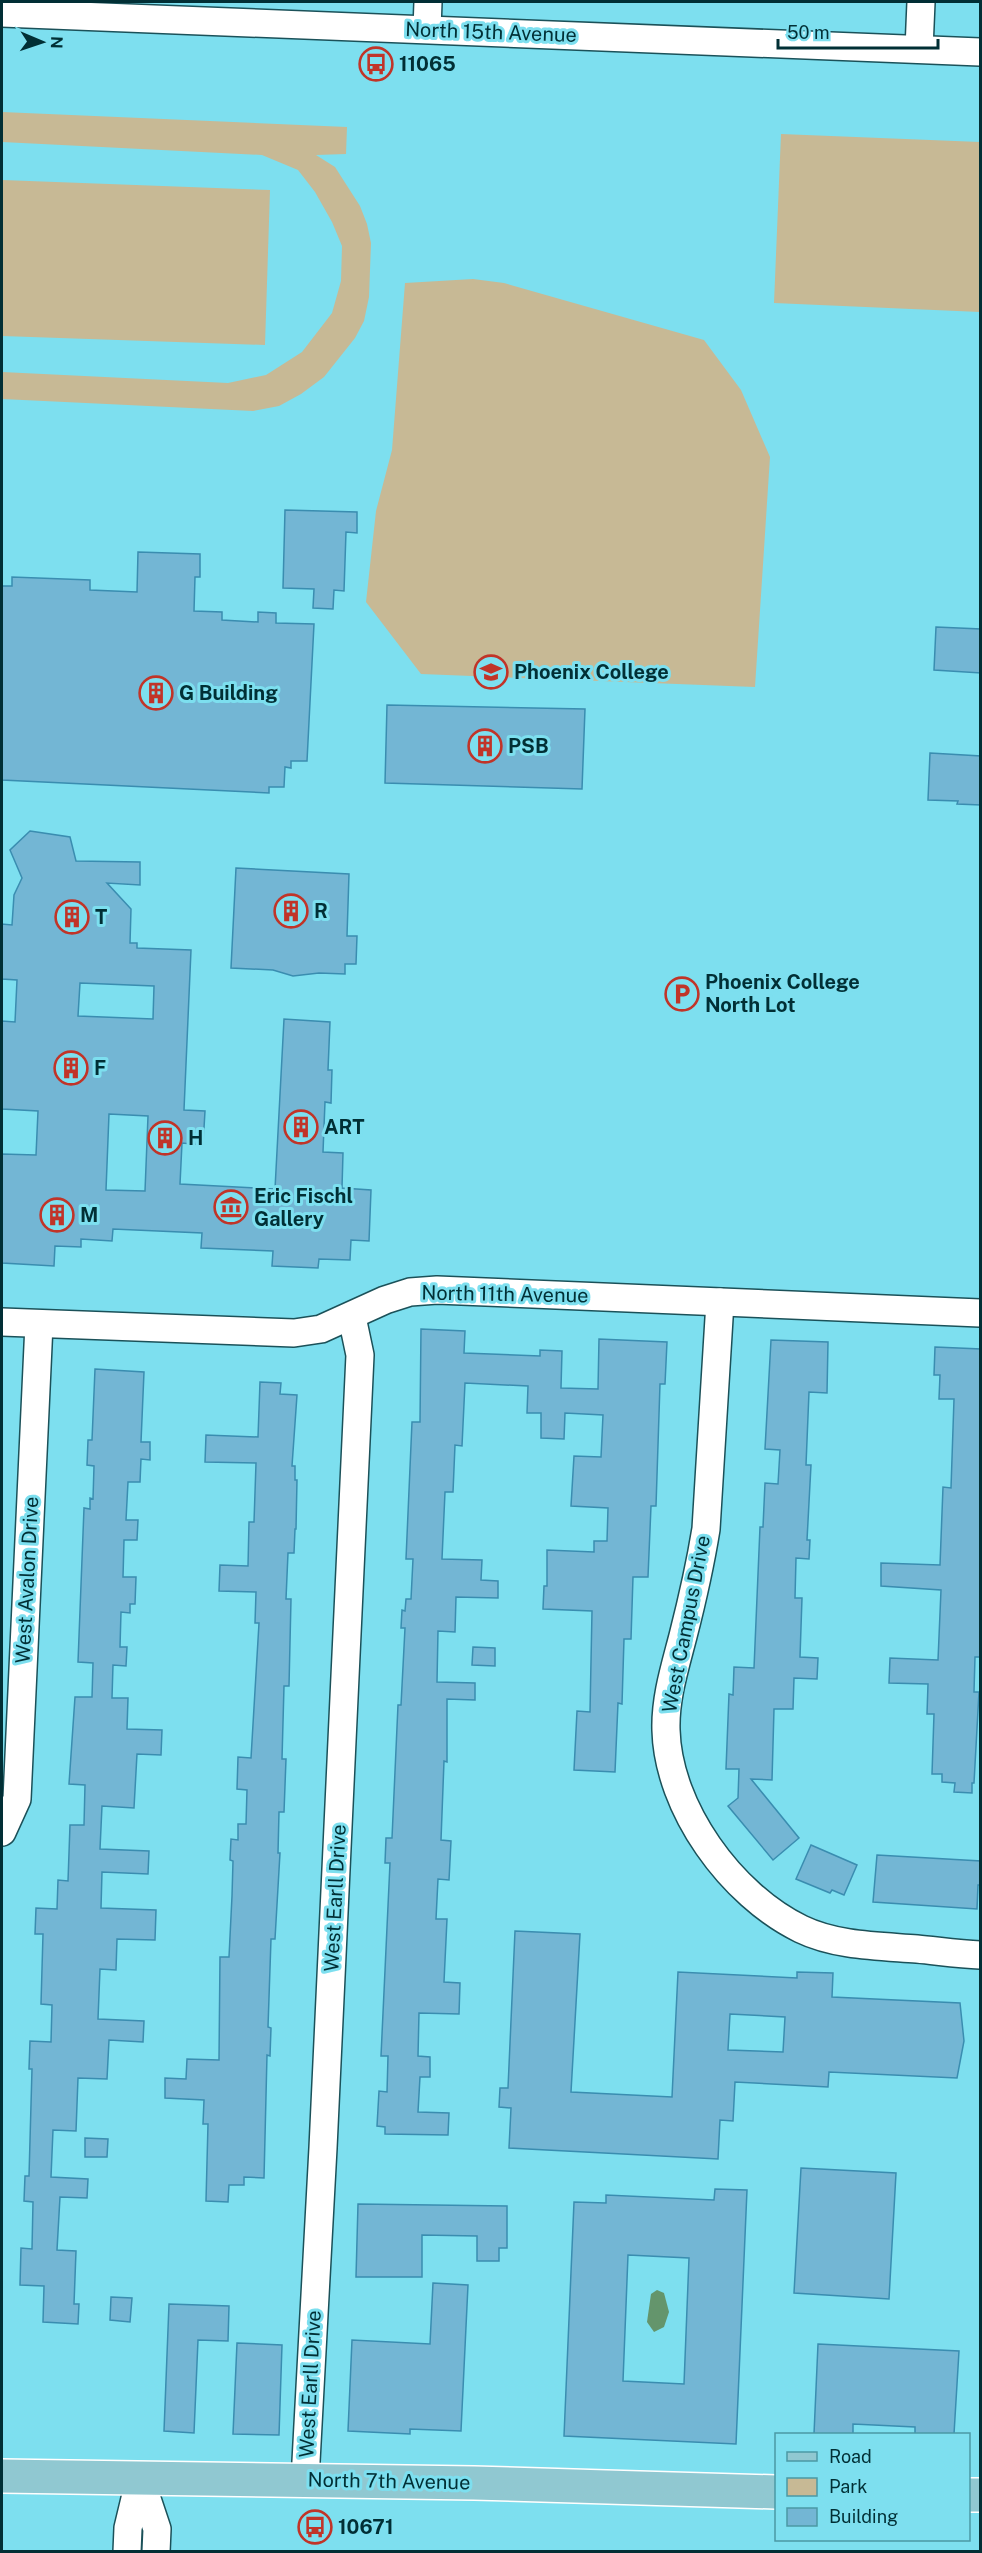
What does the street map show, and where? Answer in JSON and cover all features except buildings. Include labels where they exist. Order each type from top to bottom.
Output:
[{"type":"main road","name":"North 7th Avenue","points":[[2,2476],[474,2482],[775,2492]]},
{"type":"street","points":[[427,29],[428,2]]},
{"type":"street","points":[[919,49],[921,2]]},
{"type":"street","name":"North 15th Avenue","points":[[2,13],[981,52]]},
{"type":"street","name":"North 11th Avenue","points":[[2,1322],[294,1333],[321,1329],[352,1317],[385,1300],[410,1292],[437,1290],[981,1313]]},
{"type":"street","name":"West Campus Drive","points":[[720,1302],[705,1529],[698,1573],[669,1694],[666,1731],[672,1767],[693,1823],[714,1856],[738,1884],[801,1929],[832,1939],[872,1947],[981,1955]]},
{"type":"street","name":"West Earll Drive","points":[[305,2480],[323,2157],[360,1355],[352,1317]]},
{"type":"street","name":"West Avalon Drive","points":[[2,1832],[17,1799],[39,1324]]},
{"type":"street","points":[[128,2552],[128,2528],[140,2478]]},
{"type":"street","points":[[140,2478],[157,2529],[156,2552]]},
{"type":"green space","points":[[2,112],[347,127],[346,154],[316,155],[335,167],[360,206],[367,224],[371,243],[369,297],[364,321],[355,338],[324,377],[301,394],[279,406],[253,411],[2,399],[2,372],[228,383],[266,375],[302,352],[332,313],[341,281],[342,246],[315,192],[298,170],[262,155],[2,142]]},
{"type":"green space","points":[[781,134],[980,142],[980,312],[774,303]]},
{"type":"green space","points":[[2,180],[270,190],[265,345],[2,336]]},
{"type":"green space","points":[[473,279],[504,283],[704,340],[741,390],[770,457],[755,687],[421,674],[366,602],[376,511],[392,450],[405,283]]},
{"type":"shaded area","points":[[657,2290],[664,2293],[669,2312],[664,2327],[654,2332],[647,2322],[651,2294]]},
{"type":"place","name":"11065","points":[[376,64]]},
{"type":"place","name":"Phoenix College","points":[[491,672]]},
{"type":"place","name":"G Building","points":[[156,693]]},
{"type":"place","name":"PSB","points":[[485,746]]},
{"type":"place","name":"R","points":[[291,911]]},
{"type":"place","name":"T","points":[[72,917]]},
{"type":"place","name":"Phoenix College North Lot","points":[[682,994]]},
{"type":"place","name":"F","points":[[71,1068]]},
{"type":"place","name":"ART","points":[[301,1127]]},
{"type":"place","name":"H","points":[[165,1138]]},
{"type":"place","name":"Eric Fischl Gallery","points":[[231,1207]]},
{"type":"place","name":"M","points":[[57,1215]]},
{"type":"place","name":"10671","points":[[315,2527]]}]
